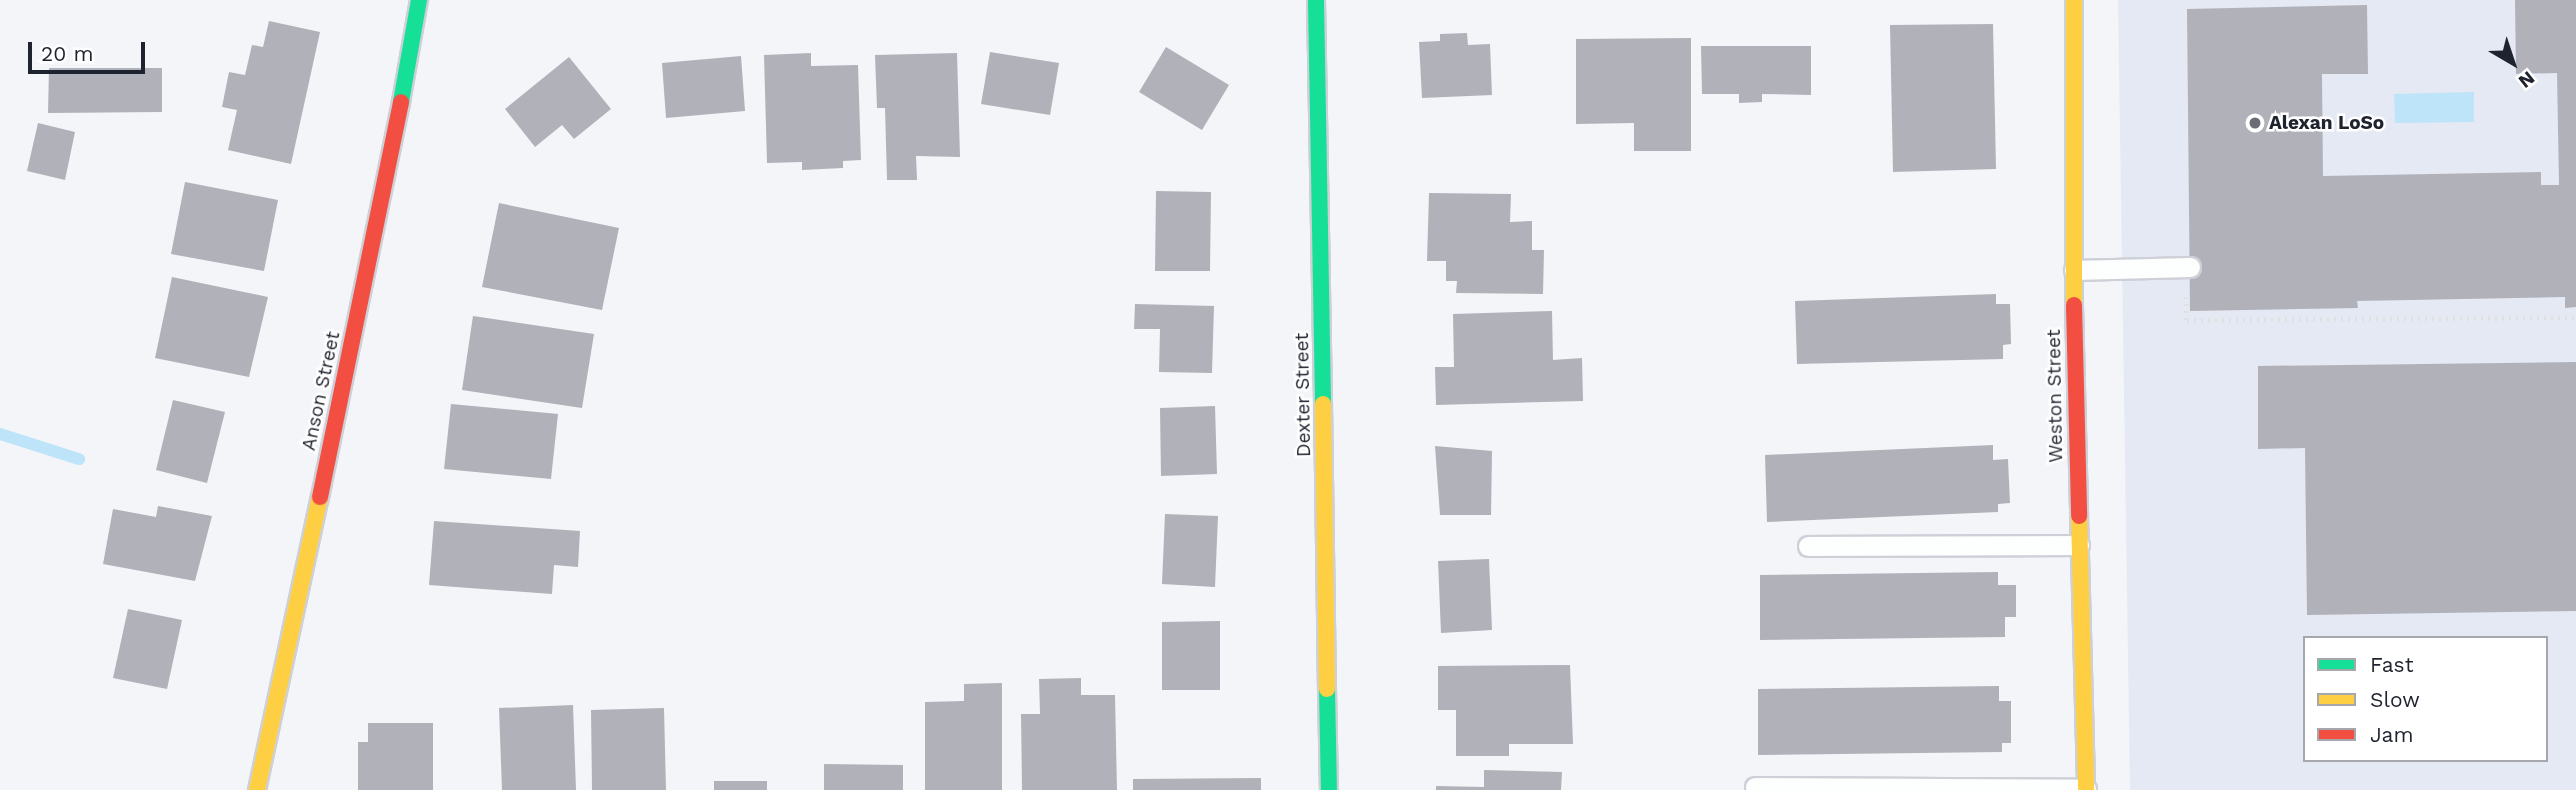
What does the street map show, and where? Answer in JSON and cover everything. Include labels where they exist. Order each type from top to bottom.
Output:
[{"type":"street","name":"Anson Street","points":[[257,790],[388,181],[419,0]]},
{"type":"street","name":"Dexter Street","points":[[1316,0],[1329,790]]},
{"type":"street","name":"Weston Street","points":[[2074,0],[2074,271],[2086,790]]},
{"type":"lane","points":[[2074,271],[2188,268]]},
{"type":"lane","points":[[1808,546],[2079,545]]},
{"type":"lane","points":[[1755,787],[2086,790]]},
{"type":"path","points":[[2188,268],[2187,320],[2576,317]]},
{"type":"shaded area","points":[[2118,0],[2576,0],[2576,790],[2130,790]]},
{"type":"water","points":[[2474,92],[2474,122],[2395,123],[2394,94]]},
{"type":"building","name":"Alexan LoSo","points":[[2515,0],[2576,0],[2576,307],[2565,308],[2565,297],[2357,301],[2358,308],[2190,311],[2187,9],[2367,5],[2368,74],[2322,74],[2323,176],[2541,172],[2541,185],[2559,185],[2557,73],[2516,74]]},
{"type":"building","points":[[269,21],[320,32],[291,164],[228,150],[237,110],[222,107],[229,72],[245,75],[252,45],[263,47]]},
{"type":"building","points":[[1993,24],[1996,169],[1893,172],[1890,25]]},
{"type":"building","points":[[1467,33],[1468,45],[1490,44],[1492,95],[1422,98],[1419,42],[1440,41],[1440,34]]},
{"type":"building","points":[[1691,38],[1691,151],[1634,151],[1634,123],[1576,124],[1576,39]]},
{"type":"building","points":[[1701,46],[1811,46],[1811,95],[1762,94],[1762,102],[1739,103],[1739,94],[1702,94]]},
{"type":"building","points":[[1166,47],[1229,85],[1202,130],[1139,92]]},
{"type":"building","points":[[990,52],[1059,63],[1050,115],[981,104]]},
{"type":"building","points":[[811,53],[811,66],[858,65],[861,160],[843,161],[843,168],[802,170],[802,162],[767,163],[764,55]]},
{"type":"building","points":[[957,53],[960,157],[916,156],[917,180],[887,180],[885,108],[877,108],[875,55]]},
{"type":"building","points":[[741,56],[745,111],[666,118],[662,63]]},
{"type":"building","points":[[569,57],[611,109],[574,139],[562,125],[535,147],[505,109]]},
{"type":"building","points":[[49,68],[162,68],[162,112],[48,113]]},
{"type":"building","points":[[38,123],[75,132],[65,180],[27,171]]},
{"type":"building","points":[[185,182],[278,200],[264,271],[171,254]]},
{"type":"building","points":[[1156,191],[1211,192],[1210,271],[1155,271]]},
{"type":"building","points":[[1429,193],[1511,194],[1510,222],[1532,221],[1532,250],[1544,250],[1543,294],[1456,293],[1457,281],[1446,281],[1446,261],[1427,261]]},
{"type":"building","points":[[499,203],[619,228],[602,310],[482,287]]},
{"type":"building","points":[[172,277],[268,297],[249,377],[155,358]]},
{"type":"building","points":[[1996,294],[1996,304],[2010,304],[2011,344],[2003,345],[2003,359],[1797,364],[1795,301]]},
{"type":"building","points":[[1135,304],[1214,306],[1212,373],[1159,372],[1160,329],[1134,329]]},
{"type":"building","points":[[1552,311],[1553,360],[1582,358],[1583,401],[1436,405],[1435,367],[1454,367],[1453,314]]},
{"type":"building","points":[[473,316],[594,334],[582,408],[462,390]]},
{"type":"building","points":[[2576,362],[2576,611],[2307,615],[2305,448],[2258,449],[2258,366]]},
{"type":"building","points":[[173,400],[225,412],[207,483],[156,470]]},
{"type":"building","points":[[451,404],[558,414],[551,479],[444,469]]},
{"type":"building","points":[[1215,406],[1217,474],[1161,476],[1160,408]]},
{"type":"building","points":[[1993,445],[1993,460],[2008,459],[2010,503],[1998,504],[1998,512],[1767,522],[1765,455]]},
{"type":"building","points":[[1435,446],[1492,451],[1491,515],[1440,515]]},
{"type":"building","points":[[158,506],[212,516],[195,581],[103,564],[113,509],[156,517]]},
{"type":"building","points":[[1165,514],[1218,516],[1215,587],[1162,584]]},
{"type":"building","points":[[434,521],[580,531],[578,567],[554,565],[552,594],[429,585]]},
{"type":"building","points":[[1489,559],[1492,630],[1441,633],[1438,561]]},
{"type":"building","points":[[1998,572],[1998,585],[2016,585],[2016,617],[2005,617],[2005,637],[1760,640],[1760,575]]},
{"type":"building","points":[[128,609],[182,620],[167,689],[113,678]]},
{"type":"building","points":[[1220,621],[1220,690],[1162,690],[1162,622]]},
{"type":"building","points":[[1570,665],[1573,744],[1509,744],[1509,756],[1456,756],[1456,710],[1438,710],[1438,666]]},
{"type":"building","points":[[1081,678],[1081,695],[1115,695],[1117,790],[1022,790],[1021,714],[1040,714],[1039,679]]},
{"type":"building","points":[[1002,683],[1002,790],[925,790],[925,702],[964,701],[964,684]]},
{"type":"building","points":[[1999,686],[1999,701],[2011,701],[2011,743],[2002,743],[2002,752],[1758,755],[1758,689]]},
{"type":"building","points":[[573,705],[576,790],[502,790],[499,708]]},
{"type":"building","points":[[664,708],[666,790],[592,790],[591,710]]},
{"type":"building","points":[[368,723],[433,723],[433,790],[358,790],[358,742],[368,742]]},
{"type":"building","points":[[824,764],[903,765],[903,790],[824,790]]},
{"type":"building","points":[[1484,770],[1562,772],[1561,790],[1436,790],[1436,786],[1484,787]]},
{"type":"building","points":[[1261,778],[1261,790],[1133,790],[1133,779]]},
{"type":"building","points":[[714,781],[767,781],[767,790],[714,790]]},
{"type":"waterway","points":[[0,434],[79,459]]},
{"type":"traffic: fast","points":[[401,102],[419,0]]},
{"type":"traffic: fast","points":[[1316,0],[1323,404]]},
{"type":"traffic: fast","points":[[1327,689],[1329,790]]},
{"type":"traffic: slow","points":[[2074,0],[2074,305]]},
{"type":"traffic: slow","points":[[1323,404],[1327,689]]},
{"type":"traffic: slow","points":[[257,790],[320,497]]},
{"type":"traffic: slow","points":[[2079,516],[2086,790]]},
{"type":"traffic: jam","points":[[320,497],[401,102]]},
{"type":"traffic: jam","points":[[2074,305],[2079,516]]},
{"type":"place","name":"Alexan LoSo","points":[[2255,123]]}]
